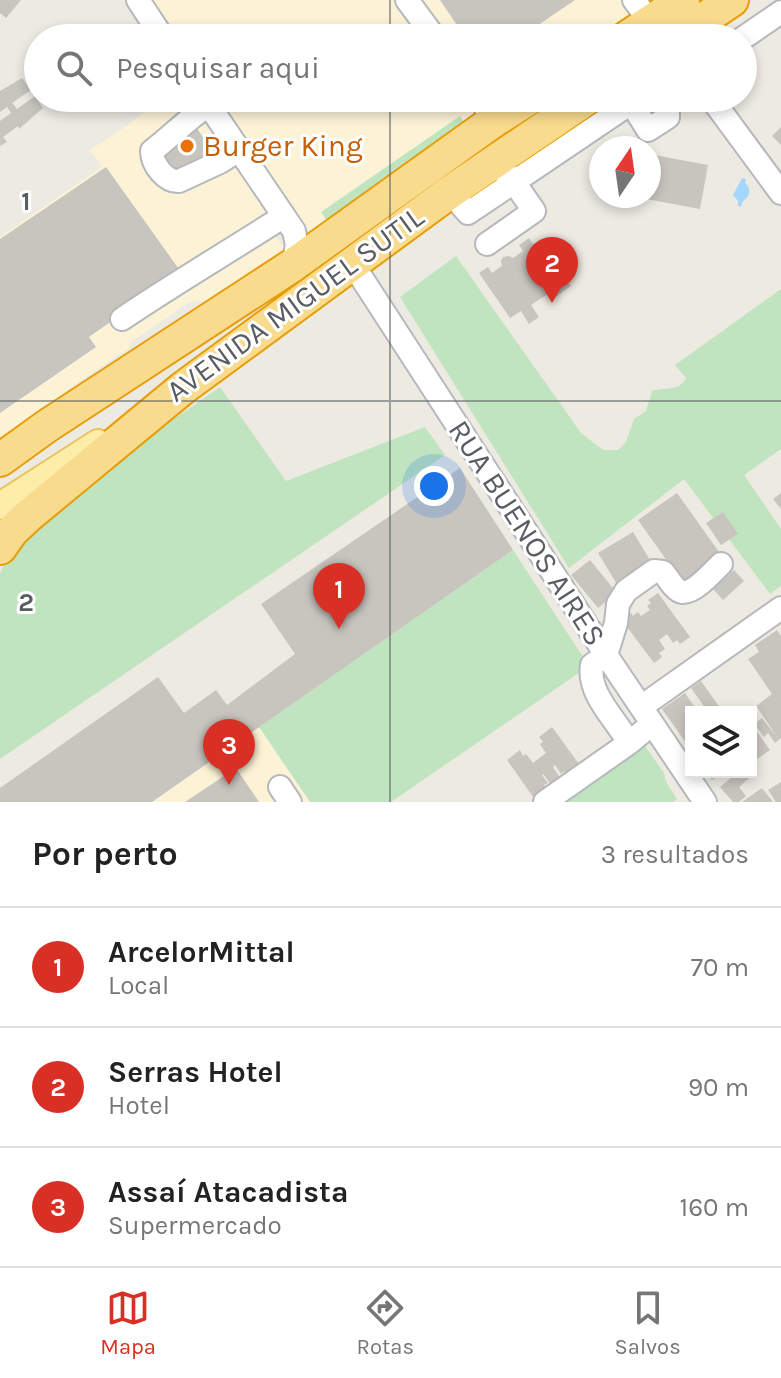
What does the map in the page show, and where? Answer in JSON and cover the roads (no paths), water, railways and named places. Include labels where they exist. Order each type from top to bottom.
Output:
[{"type":"highway","points":[[663,24],[683,0]]},
{"type":"highway","points":[[670,24],[732,0]]},
{"type":"highway","name":"AVENIDA MIGUEL SUTIL","points":[[0,460],[60,417],[293,265],[483,112]]},
{"type":"highway","name":"AVENIDA MIGUEL SUTIL","points":[[183,388],[450,192],[504,172],[572,112]]},
{"type":"highway","points":[[0,548],[28,516],[183,388]]},
{"type":"main road","name":"AVENIDA MIGUEL SUTIL","points":[[0,506],[183,388]]},
{"type":"street","points":[[138,0],[154,24]]},
{"type":"street","points":[[407,0],[425,24]]},
{"type":"street","points":[[757,28],[781,12]]},
{"type":"street","points":[[195,112],[178,131],[152,151],[153,159],[168,180],[174,181],[220,162],[239,150]]},
{"type":"street","points":[[213,112],[294,231],[297,254],[293,265]]},
{"type":"street","points":[[487,244],[534,211],[504,172],[609,112]]},
{"type":"street","points":[[637,112],[648,130],[668,117],[668,112]]},
{"type":"street","points":[[721,112],[781,193]]},
{"type":"street","points":[[122,319],[284,216]]},
{"type":"street","name":"RUA BUENOS AIRES","points":[[352,263],[701,800]]},
{"type":"street","points":[[629,743],[592,682],[592,665],[606,655],[616,623],[618,604],[626,591],[654,571],[663,572],[678,591],[684,593],[693,590],[721,564]]},
{"type":"street","points":[[545,802],[629,743],[647,716],[781,608]]},
{"type":"water","points":[[742,178],[746,179],[749,191],[741,207],[733,195]]},
{"type":"place","name":"Burger King","points":[[187,146]]},
{"type":"place","name":"Serras Hotel","points":[[552,303]]},
{"type":"place","name":"ArcelorMittal","points":[[339,629]]},
{"type":"place","name":"Assaí Atacadista","points":[[229,785]]}]
